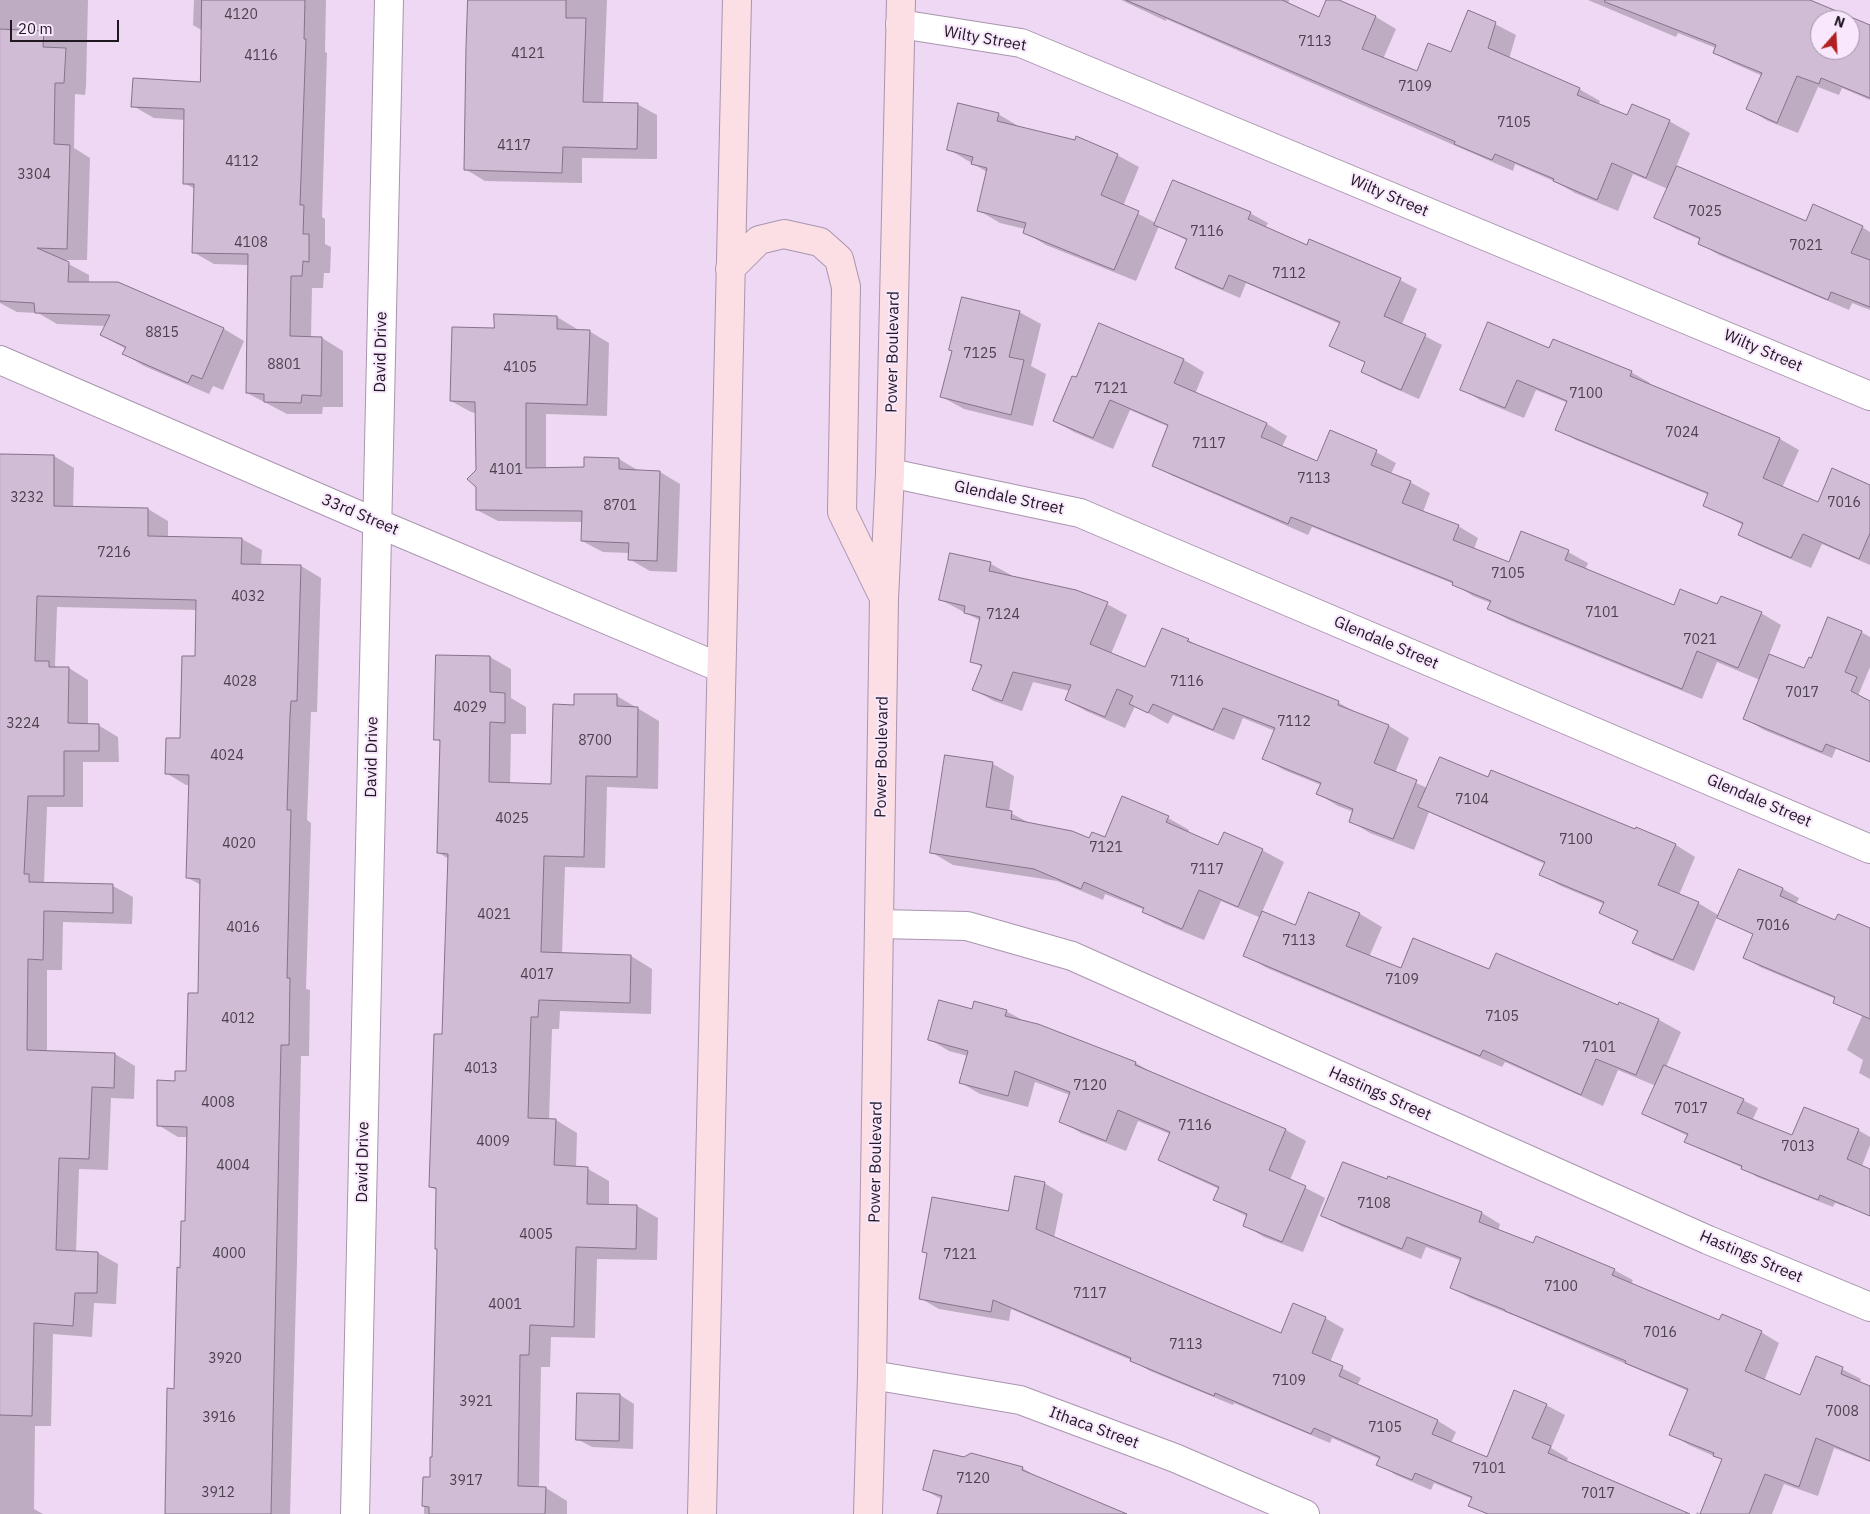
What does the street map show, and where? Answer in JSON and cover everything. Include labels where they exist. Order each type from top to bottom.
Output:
[{"type":"main road","points":[[702,1514],[737,0]]},
{"type":"main road","name":"Power Boulevard","points":[[868,1514],[872,1375],[884,599],[890,473],[900,12]]},
{"type":"main road","points":[[730,269],[759,240],[784,234],[820,242],[839,259],[846,287],[842,512],[884,599]]},
{"type":"street","name":"David Drive","points":[[355,1514],[389,0]]},
{"type":"street","name":"Wilty Street","points":[[900,12],[1021,43],[1870,396]]},
{"type":"street","name":"33rd Street","points":[[0,360],[377,523],[721,668]]},
{"type":"street","name":"Glendale Street","points":[[890,473],[1080,513],[1870,849]]},
{"type":"street","name":"Hastings Street","points":[[879,924],[967,926],[1072,956],[1699,1236],[1870,1307]]},
{"type":"street","name":"Ithaca Street","points":[[872,1375],[1020,1400],[1174,1458],[1305,1514]]},
{"type":"building","points":[[202,0],[305,0],[304,39],[306,39],[300,205],[304,205],[303,234],[309,234],[309,262],[303,261],[302,276],[291,276],[290,336],[322,337],[321,396],[302,395],[301,403],[264,402],[264,394],[246,393],[248,254],[192,253],[194,184],[183,184],[184,109],[131,107],[133,78],[200,82]]},
{"type":"building","points":[[468,0],[566,0],[566,18],[586,18],[583,102],[638,103],[637,149],[563,147],[562,173],[464,170]]},
{"type":"building","points":[[1126,0],[1282,0],[1319,17],[1326,0],[1339,0],[1376,16],[1362,49],[1417,71],[1428,43],[1451,52],[1468,10],[1496,22],[1488,48],[1580,88],[1577,95],[1627,115],[1632,104],[1670,120],[1646,178],[1612,163],[1597,200],[1495,154],[1492,160],[1454,144],[1455,142]]},
{"type":"building","points":[[1605,0],[1810,0],[1834,10],[1810,10],[1810,60],[1860,60],[1860,21],[1870,25],[1870,98],[1821,78],[1819,84],[1797,76],[1777,123],[1746,109],[1762,73],[1713,53],[1716,45],[1605,2]]},
{"type":"building","points":[[0,29],[44,31],[43,47],[66,48],[64,83],[55,83],[54,144],[70,145],[67,249],[37,248],[69,262],[68,282],[118,282],[224,328],[202,379],[192,375],[188,383],[122,354],[126,347],[100,335],[110,315],[35,313],[34,303],[0,301]]},
{"type":"building","points":[[958,103],[999,113],[997,121],[1075,140],[1076,136],[1118,154],[1101,195],[1139,211],[1114,270],[1023,233],[1026,223],[977,211],[987,168],[971,164],[973,157],[947,150]]},
{"type":"building","points":[[1677,166],[1806,221],[1813,204],[1863,226],[1851,253],[1870,260],[1870,307],[1831,292],[1828,300],[1698,244],[1700,238],[1654,218]]},
{"type":"building","points":[[1173,180],[1251,212],[1248,219],[1307,245],[1309,239],[1401,278],[1384,316],[1426,334],[1401,390],[1361,372],[1365,362],[1329,346],[1340,322],[1229,275],[1223,289],[1175,268],[1187,239],[1154,225]]},
{"type":"building","points":[[962,297],[1020,311],[1009,357],[1024,360],[1011,415],[940,397],[952,351],[949,350]]},
{"type":"building","points":[[494,314],[557,316],[557,329],[590,330],[587,405],[526,403],[526,468],[584,467],[584,457],[619,458],[619,469],[660,471],[657,561],[628,560],[629,543],[581,541],[582,511],[476,510],[476,487],[467,479],[476,470],[475,402],[450,401],[452,327],[494,328]]},
{"type":"building","points":[[1488,322],[1549,348],[1553,339],[1632,371],[1630,376],[1780,438],[1763,478],[1818,502],[1832,468],[1870,485],[1870,533],[1859,559],[1803,534],[1791,558],[1738,535],[1743,523],[1703,506],[1708,493],[1555,430],[1567,401],[1517,380],[1505,408],[1460,390]]},
{"type":"building","points":[[1099,323],[1184,359],[1174,383],[1267,423],[1261,437],[1317,461],[1330,430],[1377,450],[1371,465],[1411,481],[1402,503],[1459,525],[1453,540],[1509,562],[1521,531],[1569,550],[1565,560],[1674,605],[1680,589],[1717,604],[1721,596],[1762,612],[1738,668],[1697,651],[1682,689],[1487,609],[1491,601],[1452,585],[1453,582],[1291,517],[1288,524],[1152,466],[1168,425],[1110,400],[1093,438],[1053,421],[1072,376],[1076,377]]},
{"type":"building","points":[[0,454],[54,455],[54,506],[148,508],[148,536],[242,538],[241,564],[301,565],[297,701],[291,701],[287,810],[291,810],[287,978],[290,978],[289,1045],[281,1045],[271,1514],[165,1514],[167,1388],[174,1389],[177,1267],[180,1268],[181,1221],[185,1221],[187,1127],[157,1126],[157,1080],[175,1081],[175,1071],[186,1071],[188,993],[198,993],[200,879],[186,878],[189,775],[165,774],[166,738],[180,738],[182,656],[195,656],[196,600],[37,596],[35,661],[49,661],[49,667],[69,667],[68,723],[99,724],[99,751],[64,751],[64,796],[28,796],[24,874],[29,874],[29,882],[113,884],[113,913],[44,911],[43,960],[28,959],[27,1050],[115,1053],[114,1088],[92,1087],[89,1159],[59,1158],[56,1250],[98,1252],[97,1293],[75,1293],[73,1326],[34,1323],[32,1416],[0,1415]]},
{"type":"building","points":[[950,553],[991,562],[989,571],[1076,590],[1108,602],[1090,644],[1145,667],[1162,628],[1189,639],[1187,641],[1339,701],[1338,705],[1389,725],[1374,763],[1417,780],[1393,839],[1349,822],[1353,809],[1316,794],[1321,783],[1262,759],[1275,728],[1223,708],[1213,730],[1153,704],[1148,713],[1129,704],[1133,696],[1117,689],[1105,717],[1065,700],[1071,685],[1013,672],[1002,701],[972,690],[982,665],[970,662],[980,617],[964,613],[965,606],[939,600]]},
{"type":"building","points":[[1828,617],[1862,631],[1845,672],[1857,677],[1851,691],[1870,701],[1870,762],[1826,744],[1822,752],[1743,719],[1769,654],[1804,668],[1809,657],[1811,658]]},
{"type":"building","points":[[436,655],[490,656],[490,692],[505,693],[505,723],[490,722],[489,782],[551,784],[553,704],[574,705],[574,694],[617,694],[617,706],[638,707],[637,777],[586,776],[584,857],[544,856],[541,952],[631,955],[630,1003],[539,1000],[538,1017],[531,1017],[528,1118],[556,1119],[554,1165],[588,1167],[587,1204],[637,1205],[636,1249],[576,1247],[574,1327],[530,1325],[529,1355],[520,1355],[518,1486],[546,1487],[545,1514],[429,1514],[429,1507],[422,1506],[423,1477],[430,1477],[430,1457],[432,1457],[437,1249],[435,1249],[436,1188],[429,1187],[434,1034],[442,1034],[448,854],[437,853],[440,740],[434,740]]},
{"type":"building","points":[[945,755],[993,762],[986,807],[1012,811],[1011,819],[1072,831],[1089,838],[1092,832],[1105,837],[1122,796],[1169,816],[1166,822],[1218,845],[1224,832],[1263,849],[1238,907],[1199,890],[1182,929],[1142,912],[1144,908],[1084,882],[1081,889],[1034,869],[930,853]]},
{"type":"building","points":[[1440,757],[1488,777],[1491,770],[1676,844],[1658,885],[1699,902],[1673,960],[1632,943],[1638,931],[1599,913],[1604,902],[1539,875],[1545,862],[1418,807]]},
{"type":"building","points":[[1739,869],[1783,888],[1780,896],[1835,920],[1838,914],[1870,928],[1870,1019],[1833,1003],[1835,997],[1743,958],[1753,934],[1717,918]]},
{"type":"building","points":[[1309,892],[1360,913],[1346,946],[1401,968],[1413,938],[1489,969],[1496,953],[1618,1005],[1619,1002],[1659,1019],[1636,1075],[1596,1059],[1581,1095],[1483,1050],[1480,1056],[1243,956],[1262,911],[1295,925]]},
{"type":"building","points":[[939,1000],[972,1009],[974,1001],[1007,1010],[1005,1016],[1038,1024],[1136,1062],[1135,1065],[1286,1129],[1269,1170],[1306,1186],[1282,1242],[1243,1226],[1247,1214],[1213,1200],[1219,1187],[1158,1160],[1170,1132],[1118,1110],[1106,1141],[1059,1122],[1070,1092],[1015,1071],[1008,1096],[959,1083],[968,1051],[928,1040]]},
{"type":"building","points":[[1664,1065],[1744,1099],[1737,1113],[1792,1135],[1804,1107],[1859,1129],[1847,1159],[1870,1169],[1870,1216],[1820,1195],[1818,1200],[1741,1169],[1742,1166],[1684,1142],[1688,1134],[1642,1114]]},
{"type":"building","points":[[1343,1162],[1387,1179],[1388,1176],[1482,1212],[1479,1222],[1533,1243],[1536,1236],[1615,1269],[1612,1275],[1719,1320],[1722,1314],[1762,1331],[1745,1371],[1800,1395],[1816,1356],[1843,1367],[1841,1374],[1870,1386],[1870,1461],[1816,1438],[1799,1487],[1765,1474],[1749,1514],[1700,1514],[1722,1459],[1713,1456],[1714,1453],[1669,1435],[1688,1389],[1625,1363],[1626,1361],[1450,1288],[1461,1258],[1407,1237],[1402,1249],[1321,1216]]},
{"type":"building","points":[[1015,1176],[1045,1182],[1036,1229],[1281,1333],[1293,1303],[1326,1317],[1312,1353],[1343,1366],[1339,1376],[1438,1420],[1432,1434],[1487,1457],[1514,1390],[1547,1404],[1532,1438],[1551,1446],[1548,1453],[1690,1514],[1488,1514],[1468,1506],[1472,1497],[1415,1473],[1412,1480],[1376,1465],[1380,1457],[1314,1428],[1311,1434],[1215,1393],[1214,1396],[1130,1361],[1131,1358],[993,1300],[991,1312],[919,1299],[927,1253],[922,1252],[932,1197],[1008,1211]]},
{"type":"building","points":[[577,1393],[620,1394],[619,1441],[576,1440]]},
{"type":"building","points":[[934,1450],[964,1457],[971,1453],[1023,1467],[1022,1470],[1127,1514],[937,1514],[942,1496],[923,1490]]}]
